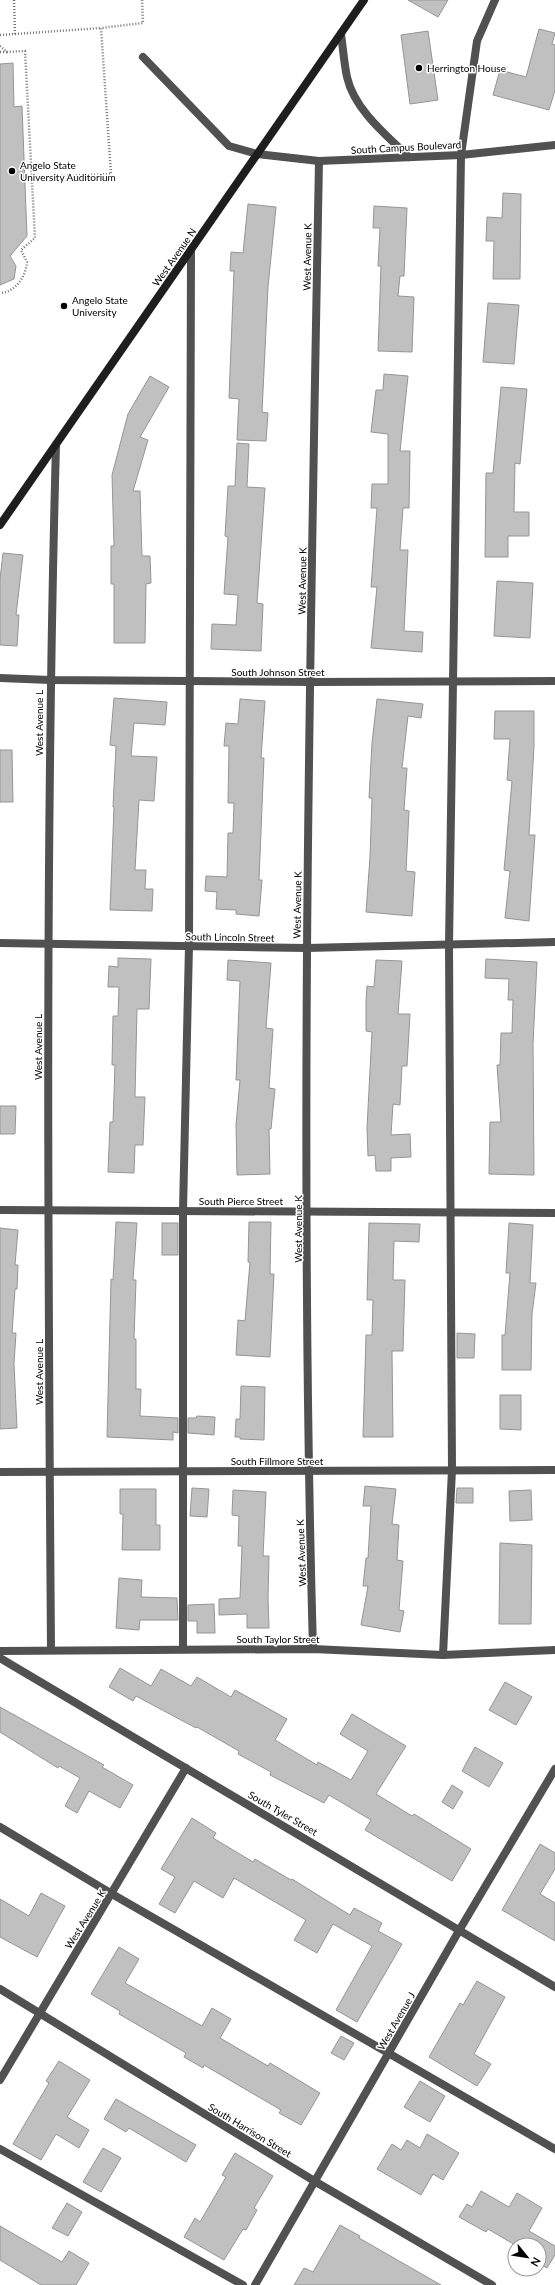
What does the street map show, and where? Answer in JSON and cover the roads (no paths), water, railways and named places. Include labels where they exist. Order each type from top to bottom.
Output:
[{"type":"main road","name":"West Avenue N","points":[[0,525],[364,0]]},
{"type":"street","points":[[443,1655],[452,1470],[449,945],[461,155],[477,42],[495,0]]},
{"type":"street","points":[[341,34],[347,78],[359,102],[376,124],[409,157]]},
{"type":"street","name":"South Campus Boulevard","points":[[144,57],[229,146],[257,154],[319,161],[461,155],[555,145]]},
{"type":"street","name":"West Avenue K","points":[[313,1649],[308,1471],[307,948],[319,161]]},
{"type":"street","points":[[183,1649],[183,1211],[189,946],[188,681],[191,250]]},
{"type":"street","name":"West Avenue L","points":[[51,1650],[49,1473],[48,943],[50,680],[56,445]]},
{"type":"street","name":"South Johnson Street","points":[[0,678],[50,680],[310,682],[555,681]]},
{"type":"street","name":"South Lincoln Street","points":[[0,943],[307,948],[555,942]]},
{"type":"street","name":"South Pierce Street","points":[[0,1210],[308,1210],[555,1213]]},
{"type":"street","name":"South Fillmore Street","points":[[0,1472],[555,1470]]},
{"type":"street","name":"South Taylor Street","points":[[0,1651],[313,1649],[443,1655],[555,1650]]},
{"type":"street","name":"South Tyler Street","points":[[0,1658],[555,1986]]},
{"type":"street","name":"West Avenue K","points":[[0,2080],[186,1768]]},
{"type":"street","name":"West Avenue J","points":[[256,2285],[460,1929],[555,1769]]},
{"type":"street","points":[[0,1827],[112,1894],[390,2052],[555,2149]]},
{"type":"street","name":"South Harrison Street","points":[[0,1989],[316,2182],[492,2285]]},
{"type":"street","points":[[0,2149],[243,2285]]},
{"type":"place","name":"Herrington House","points":[[419,68]]},
{"type":"place","name":"Angelo State University Auditorium","points":[[12,171]]},
{"type":"place","name":"Angelo State University","points":[[64,306]]}]
